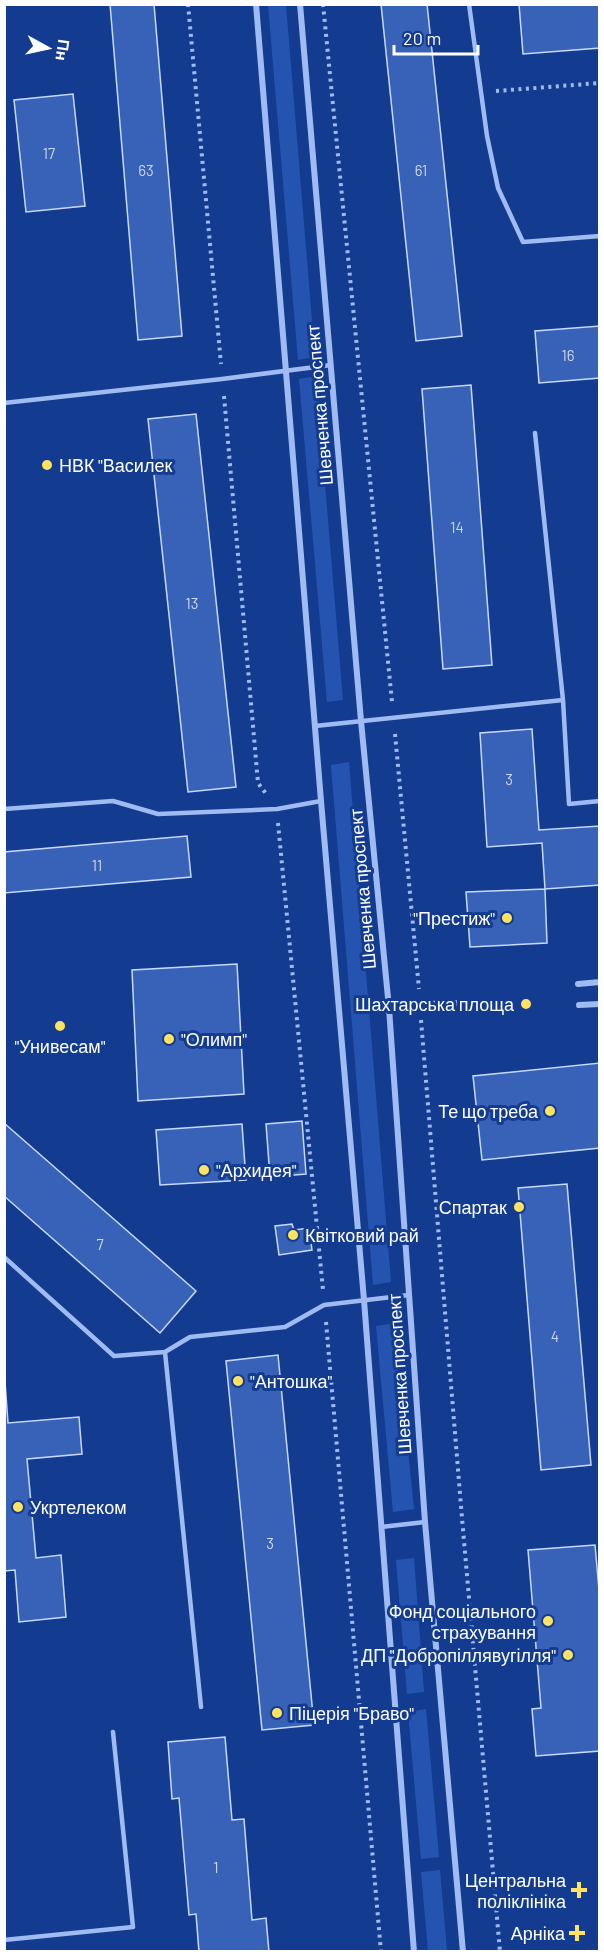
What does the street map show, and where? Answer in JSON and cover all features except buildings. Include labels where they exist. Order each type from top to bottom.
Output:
[{"type":"street","name":"Шевченка проспект","points":[[256,4],[364,1300],[414,1952]]},
{"type":"street","name":"Шевченка проспект","points":[[300,4],[361,721],[388,1008],[425,1522],[463,1952]]},
{"type":"street","points":[[578,984],[600,982]]},
{"type":"street","points":[[388,1008],[420,1004],[473,1003]]},
{"type":"street","points":[[579,1005],[600,1004]]},
{"type":"lane","points":[[469,4],[487,136],[498,188],[523,242],[600,236]]},
{"type":"lane","points":[[4,403],[222,380],[331,365]]},
{"type":"lane","points":[[535,433],[563,700],[569,804],[600,801]]},
{"type":"lane","points":[[315,726],[563,700]]},
{"type":"lane","points":[[4,809],[113,801],[158,814],[277,809],[321,801]]},
{"type":"lane","points":[[4,1257],[114,1356],[165,1352],[190,1337],[285,1327],[324,1305],[409,1295]]},
{"type":"lane","points":[[165,1352],[201,1707]]},
{"type":"lane","points":[[381,1527],[425,1522]]},
{"type":"lane","points":[[4,1940],[133,1927],[113,1732]]},
{"type":"path","points":[[188,4],[258,783],[277,809],[324,1305],[381,1952]]},
{"type":"path","points":[[323,4],[394,717],[500,1952]]},
{"type":"path","points":[[481,93],[600,83]]},
{"type":"shaded area","points":[[268,5],[286,5],[315,357],[298,360]]},
{"type":"shaded area","points":[[316,376],[343,700],[327,702],[299,379]]},
{"type":"shaded area","points":[[349,762],[391,1282],[373,1285],[331,765]]},
{"type":"shaded area","points":[[395,1323],[414,1509],[393,1512],[376,1326]]},
{"type":"shaded area","points":[[414,1558],[424,1692],[407,1694],[396,1560]]},
{"type":"shaded area","points":[[426,1709],[439,1857],[421,1859],[408,1712]]},
{"type":"shaded area","points":[[440,1870],[447,1951],[428,1951],[421,1872]]},
{"type":"place","name":"НВК \"Василек","points":[[47,465]]},
{"type":"place","name":"\"Престиж\"","points":[[507,918]]},
{"type":"place","name":"Шахтарська площа","points":[[526,1004]]},
{"type":"place","name":"\"Унивесам\"","points":[[60,1026]]},
{"type":"place","name":"\"Олимп\"","points":[[169,1039]]},
{"type":"place","name":"Те що треба","points":[[550,1111]]},
{"type":"place","name":"\"Архидея\"","points":[[204,1170]]},
{"type":"place","name":"Спартак","points":[[519,1207]]},
{"type":"place","name":"Квітковий рай","points":[[293,1235]]},
{"type":"place","name":"\"Антошка\"","points":[[238,1381]]},
{"type":"place","name":"Укртелеком","points":[[18,1507]]},
{"type":"place","name":"Фонд соціального страхування","points":[[548,1621]]},
{"type":"place","name":"ДП \"Добропіллявугілля\"","points":[[568,1655]]},
{"type":"place","name":"Піцерія \"Браво\"","points":[[277,1713]]},
{"type":"place","name":"Центральна поліклініка","points":[[579,1890]]},
{"type":"place","name":"Арніка","points":[[577,1933]]}]
